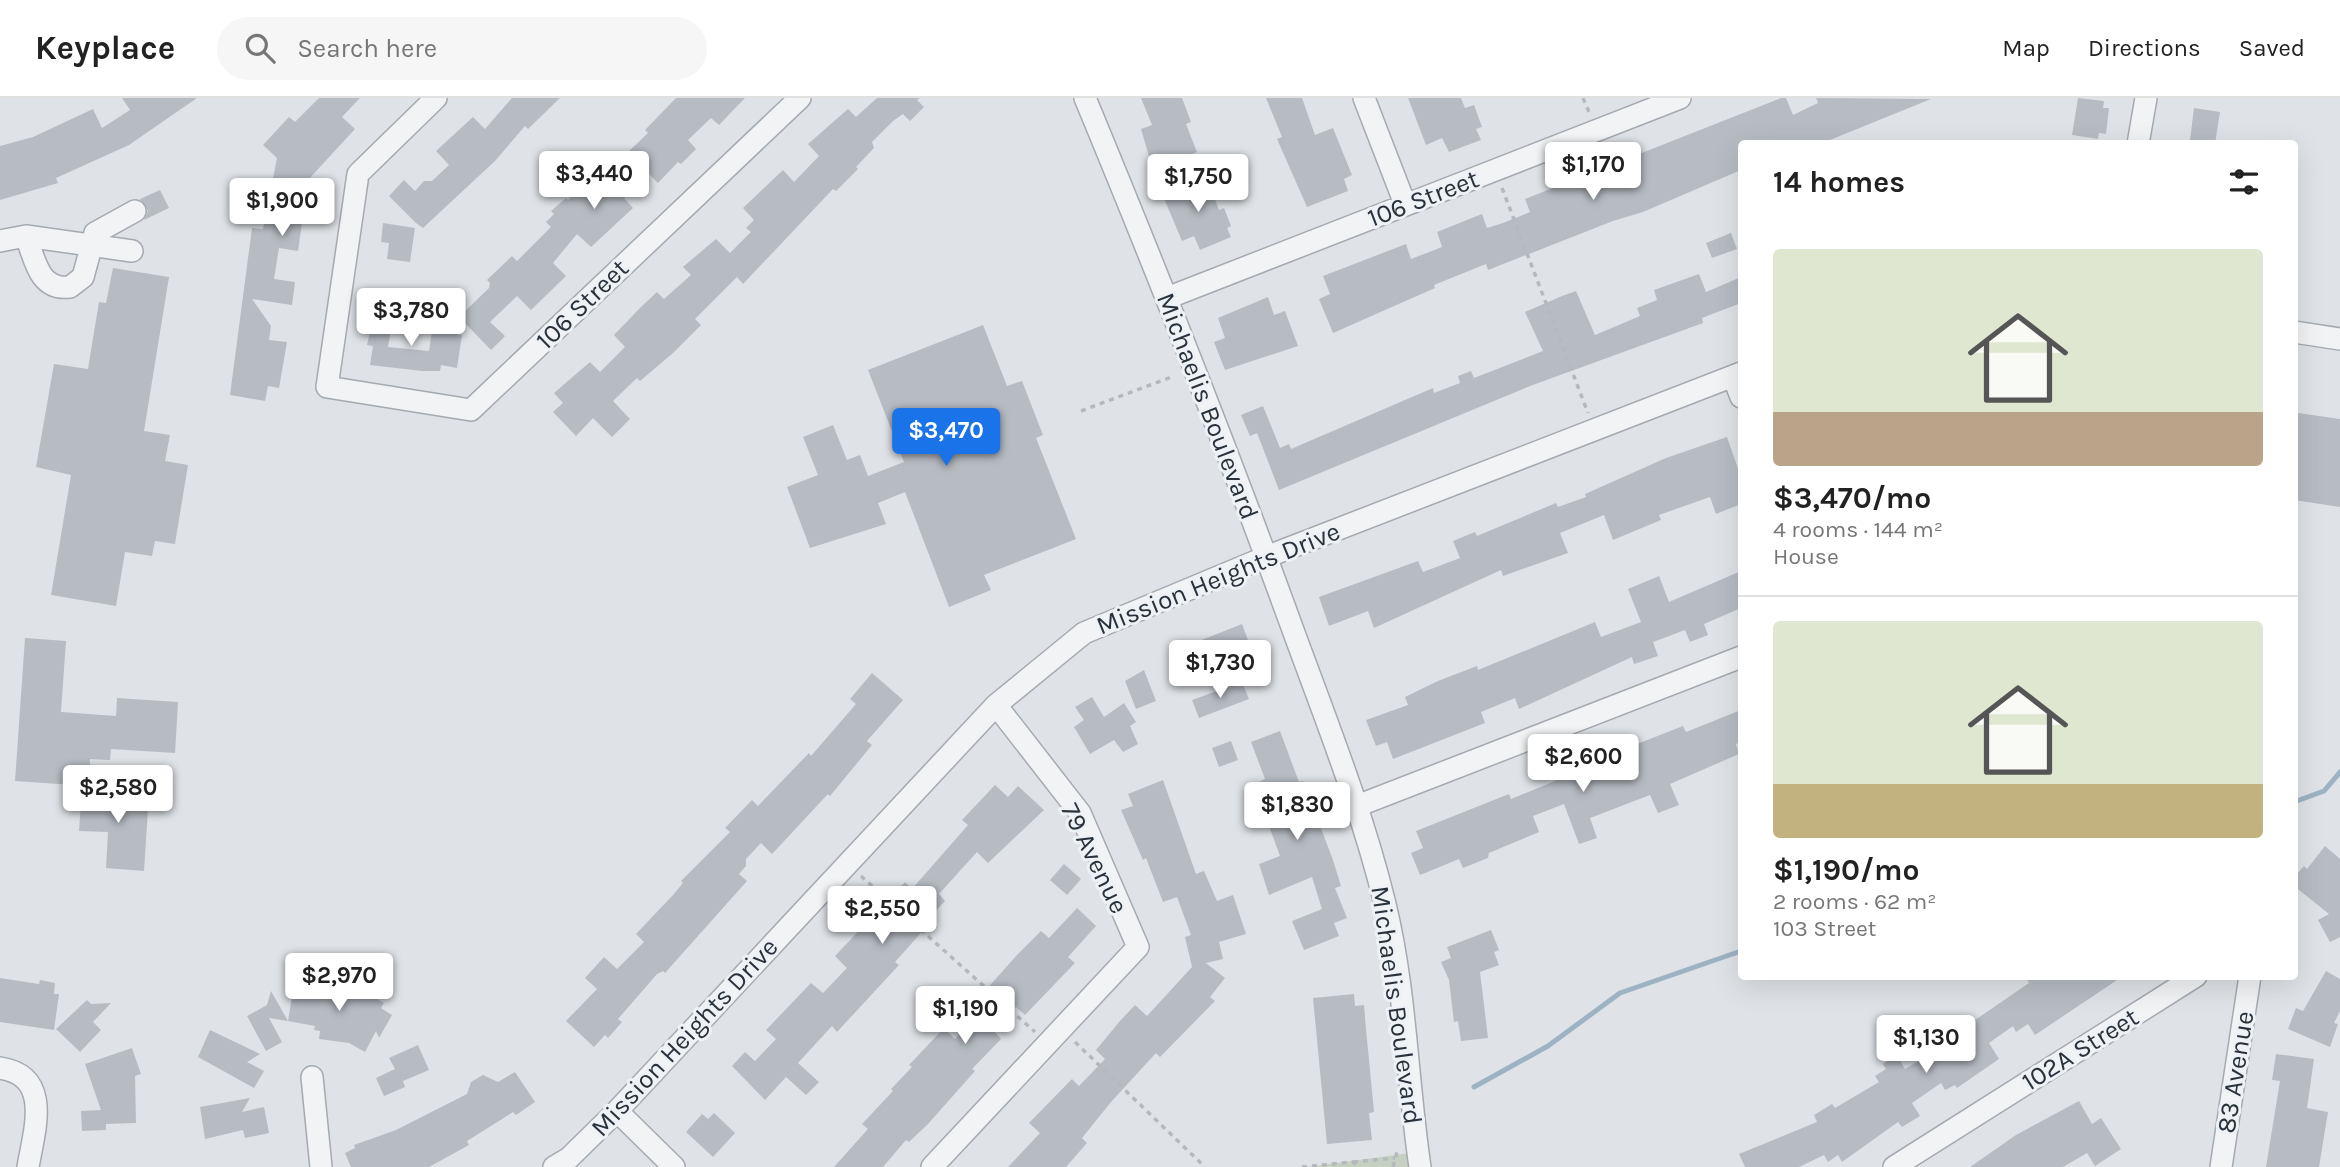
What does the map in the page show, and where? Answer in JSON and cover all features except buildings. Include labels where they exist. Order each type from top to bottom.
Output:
[{"type":"street","name":"106 Street","points":[[436,98],[358,174],[327,387],[471,410],[800,98]]},
{"type":"street","name":"Michaelis Boulevard","points":[[1085,98],[1167,298],[1357,806],[1375,865],[1393,944],[1420,1167]]},
{"type":"street","points":[[1364,98],[1405,204]]},
{"type":"street","name":"106 Street","points":[[1167,298],[1680,98]]},
{"type":"street","points":[[2139,140],[2146,98]]},
{"type":"street","points":[[26,236],[45,281],[61,288],[77,284],[83,277],[95,233],[135,211]]},
{"type":"street","points":[[0,241],[26,236],[132,251]]},
{"type":"street","points":[[2298,333],[2340,339]]},
{"type":"street","name":"Mission Heights Drive","points":[[554,1167],[569,1158],[617,1111],[996,705],[1084,633],[1266,557],[1737,374]]},
{"type":"street","points":[[1357,806],[1738,658]]},
{"type":"street","name":"79 Avenue","points":[[996,705],[1080,813],[1138,947],[1054,1036]]},
{"type":"street","name":"102A Street","points":[[1894,1167],[2190,980]]},
{"type":"street","name":"83 Avenue","points":[[2221,1167],[2249,980]]},
{"type":"street","points":[[932,1167],[1054,1036]]},
{"type":"street","points":[[0,1068],[22,1076],[32,1085],[37,1097],[28,1167]]},
{"type":"street","points":[[312,1077],[321,1167]]},
{"type":"street","points":[[617,1111],[674,1167]]},
{"type":"path","points":[[1495,170],[1594,430]]},
{"type":"path","points":[[1081,411],[1174,376]]},
{"type":"path","points":[[848,864],[1054,1036],[1205,1167]]},
{"type":"path","points":[[1302,1167],[1395,1158]]},
{"type":"path","points":[[1353,1162],[1359,1167]]},
{"type":"green space","points":[[1418,1152],[1420,1167],[1307,1167]]},
{"type":"waterway","points":[[2298,801],[2324,791],[2340,772]]},
{"type":"waterway","points":[[1474,1087],[1548,1046],[1620,993],[1738,952]]}]
